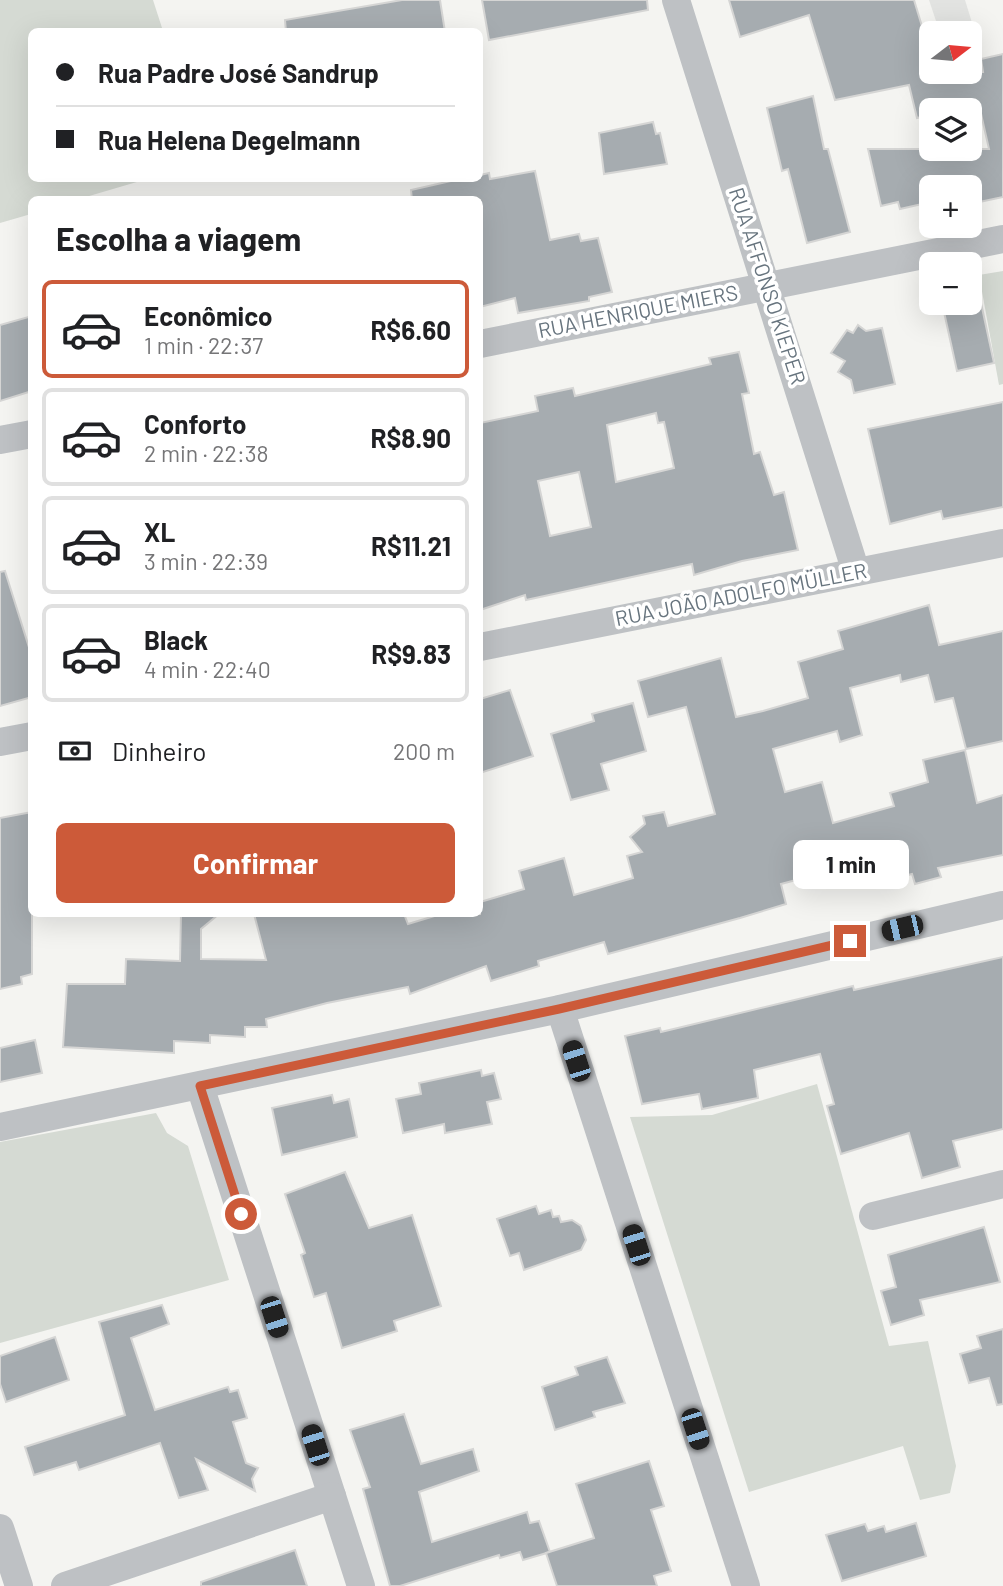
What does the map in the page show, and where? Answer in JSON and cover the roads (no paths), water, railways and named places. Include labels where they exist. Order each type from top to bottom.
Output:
[{"type":"street","name":"RUA AFFONSO KIEPER","points":[[676,0],[856,572]]},
{"type":"street","name":"RUA HENRIQUE MIERS","points":[[483,343],[1003,239]]},
{"type":"street","points":[[0,440],[28,435]]},
{"type":"street","name":"RUA JOÃO ADOLFO MÜLLER","points":[[483,646],[1003,543]]},
{"type":"street","points":[[0,742],[28,737]]},
{"type":"street","points":[[0,1127],[559,1009],[1003,905]]},
{"type":"street","points":[[559,1009],[746,1586]]},
{"type":"street","points":[[200,1086],[361,1586]]},
{"type":"street","points":[[873,1216],[1003,1184]]},
{"type":"street","points":[[65,1586],[332,1496]]},
{"type":"street","points":[[0,1528],[19,1586]]}]
